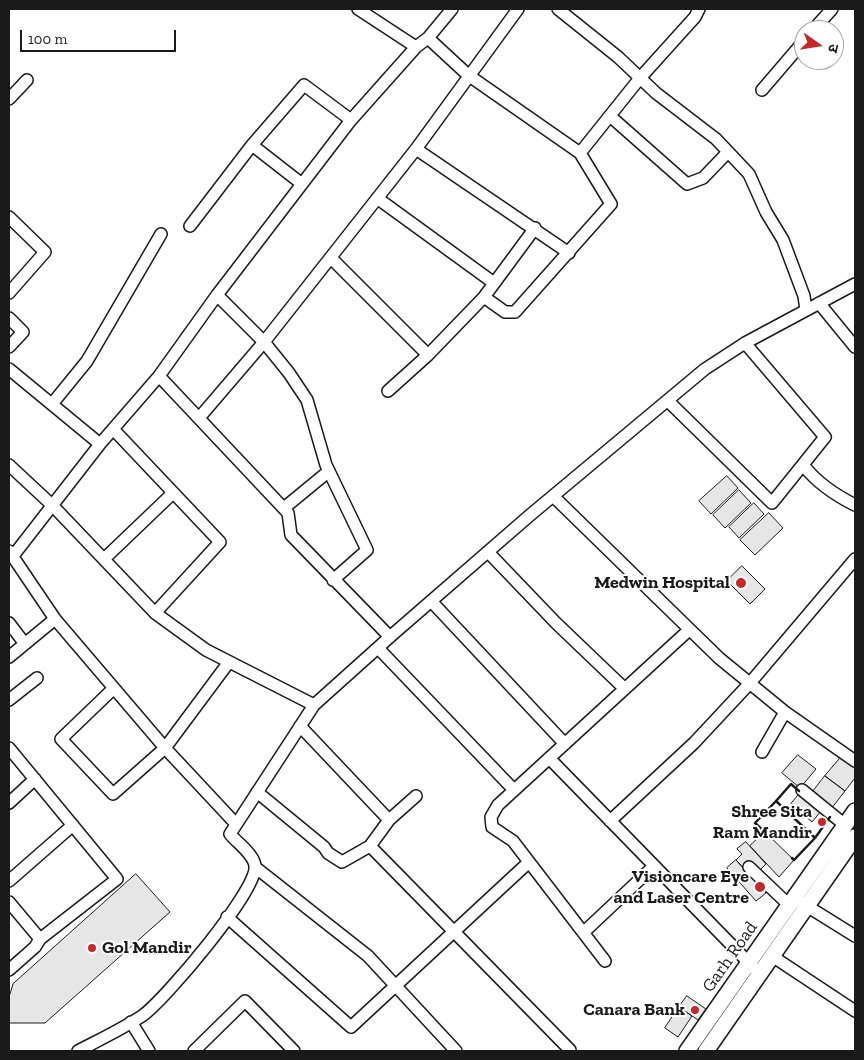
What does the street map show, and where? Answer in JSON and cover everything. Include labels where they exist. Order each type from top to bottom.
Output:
[{"type":"main road","name":"Garh Road","points":[[687,1051],[754,968],[780,932],[855,811]]},
{"type":"main road","name":"Garh Road","points":[[797,903],[854,841]]},
{"type":"main road","name":"Garh Road","points":[[706,1051],[754,968],[772,956],[780,932]]},
{"type":"street","points":[[358,9],[416,48]]},
{"type":"street","points":[[236,824],[165,748],[55,619],[11,554],[53,506],[100,444],[159,376],[351,120],[416,48],[428,38],[452,9]]},
{"type":"street","points":[[199,418],[264,342],[331,258],[416,149],[468,75],[518,9]]},
{"type":"street","points":[[558,9],[716,140],[748,174],[766,212],[783,240],[804,296],[806,310]]},
{"type":"street","points":[[580,153],[640,78],[700,9]]},
{"type":"street","points":[[823,20],[832,9]]},
{"type":"street","points":[[428,38],[468,75],[580,153],[611,204],[515,312],[505,312],[484,297]]},
{"type":"street","points":[[762,90],[794,53]]},
{"type":"street","points":[[9,99],[26,80]]},
{"type":"street","points":[[190,226],[252,145],[304,84],[351,120]]},
{"type":"street","points":[[610,116],[687,184],[703,178],[728,152]]},
{"type":"street","points":[[252,145],[302,184]]},
{"type":"street","points":[[416,149],[535,228],[569,253]]},
{"type":"street","points":[[377,198],[494,284]]},
{"type":"street","points":[[9,217],[45,252],[9,294]]},
{"type":"street","points":[[388,391],[428,355],[484,297],[535,228]]},
{"type":"street","points":[[52,404],[87,361],[160,234]]},
{"type":"street","points":[[331,258],[428,355]]},
{"type":"street","points":[[86,1049],[142,1016],[165,996],[196,960],[246,889],[254,875],[253,858],[230,834],[314,705],[432,600],[705,369],[745,343],[855,284]]},
{"type":"street","points":[[218,295],[264,342],[289,373],[307,400],[329,471],[367,550],[333,580]]},
{"type":"street","points":[[819,303],[855,347]]},
{"type":"street","points":[[9,318],[23,332],[9,347]]},
{"type":"street","points":[[668,401],[772,503],[804,466],[825,437],[745,343]]},
{"type":"street","points":[[9,369],[100,444]]},
{"type":"street","points":[[159,376],[284,508],[288,513],[291,535],[390,637]]},
{"type":"street","points":[[113,429],[220,542],[155,613]]},
{"type":"street","points":[[9,465],[53,506],[155,613],[206,650],[314,705]]},
{"type":"street","points":[[804,466],[811,476],[833,494],[855,505]]},
{"type":"street","points":[[284,508],[329,471]]},
{"type":"street","points":[[104,559],[173,492]]},
{"type":"street","points":[[554,496],[689,630],[785,712],[855,761]]},
{"type":"street","points":[[488,552],[556,623],[625,689]]},
{"type":"street","points":[[610,821],[694,743],[750,683],[855,559]]},
{"type":"street","points":[[432,600],[565,744]]},
{"type":"street","points":[[9,657],[55,619]]},
{"type":"street","points":[[9,623],[24,644]]},
{"type":"street","points":[[605,960],[513,841],[492,827],[491,817],[498,805],[689,630]]},
{"type":"street","points":[[378,648],[514,790]]},
{"type":"street","points":[[114,688],[61,739],[114,794],[165,748],[230,662]]},
{"type":"street","points":[[9,700],[37,678]]},
{"type":"street","points":[[762,752],[785,712]]},
{"type":"street","points":[[300,726],[389,820]]},
{"type":"street","points":[[9,748],[117,879],[40,939],[35,947],[9,970]]},
{"type":"street","points":[[549,758],[754,968]]},
{"type":"street","points":[[9,802],[35,779]]},
{"type":"street","points":[[802,790],[845,825]]},
{"type":"street","points":[[257,792],[324,847],[328,853],[342,862],[370,846],[389,820],[416,796]]},
{"type":"street","points":[[9,881],[73,825]]},
{"type":"street","points":[[370,846],[569,1051]]},
{"type":"street","points":[[227,917],[351,1027],[529,862]]},
{"type":"street","points":[[584,932],[654,866]]},
{"type":"street","points":[[255,867],[368,956],[456,1051]]},
{"type":"street","points":[[749,867],[797,903],[855,936]]},
{"type":"street","points":[[9,902],[40,939]]},
{"type":"street","points":[[772,956],[855,1012]]},
{"type":"street","points":[[194,1051],[206,1047],[245,1001],[294,1051]]},
{"type":"street","points":[[131,1022],[149,1051]]},
{"type":"building","points":[[727,476],[738,488],[711,514],[699,501]]},
{"type":"building","points":[[739,490],[751,503],[725,528],[713,515]]},
{"type":"building","points":[[754,503],[764,514],[739,538],[729,527]]},
{"type":"building","points":[[769,513],[783,528],[755,555],[740,540]]},
{"type":"building","points":[[742,566],[765,589],[750,604],[727,581]]},
{"type":"building","points":[[798,755],[816,769],[800,788],[782,773]]},
{"type":"building","points":[[842,756],[855,766],[855,778],[845,791],[825,776]]},
{"type":"building","points":[[825,776],[845,791],[831,809],[811,794]]},
{"type":"building","points":[[800,793],[821,811],[812,822],[791,804]]},
{"type":"building","points":[[765,832],[794,860],[779,877],[750,846]]},
{"type":"building","points":[[746,842],[766,864],[752,878],[736,860],[742,854],[737,849]]},
{"type":"building","points":[[736,860],[766,893],[756,901],[727,868]]},
{"type":"building","name":"Gol Mandir","points":[[136,874],[170,912],[45,1023],[9,1023],[9,997],[13,984]]},
{"type":"building","points":[[687,996],[706,1009],[698,1020],[679,1007]]},
{"type":"building","points":[[679,1007],[692,1016],[678,1037],[665,1028]]},
{"type":"wall","points":[[799,791],[791,784],[776,801],[815,838]]},
{"type":"wall","points":[[767,834],[755,823],[776,801],[815,838]]},
{"type":"wall","points":[[792,858],[794,860],[815,838],[830,817]]},
{"type":"place","name":"Medwin Hospital","points":[[741,583]]},
{"type":"place","name":"Shree Sita Ram Mandir","points":[[822,822]]},
{"type":"place","name":"Visioncare Eye and Laser Centre","points":[[760,887]]},
{"type":"place","name":"Gol Mandir","points":[[92,948]]},
{"type":"place","name":"Canara Bank","points":[[695,1010]]}]
